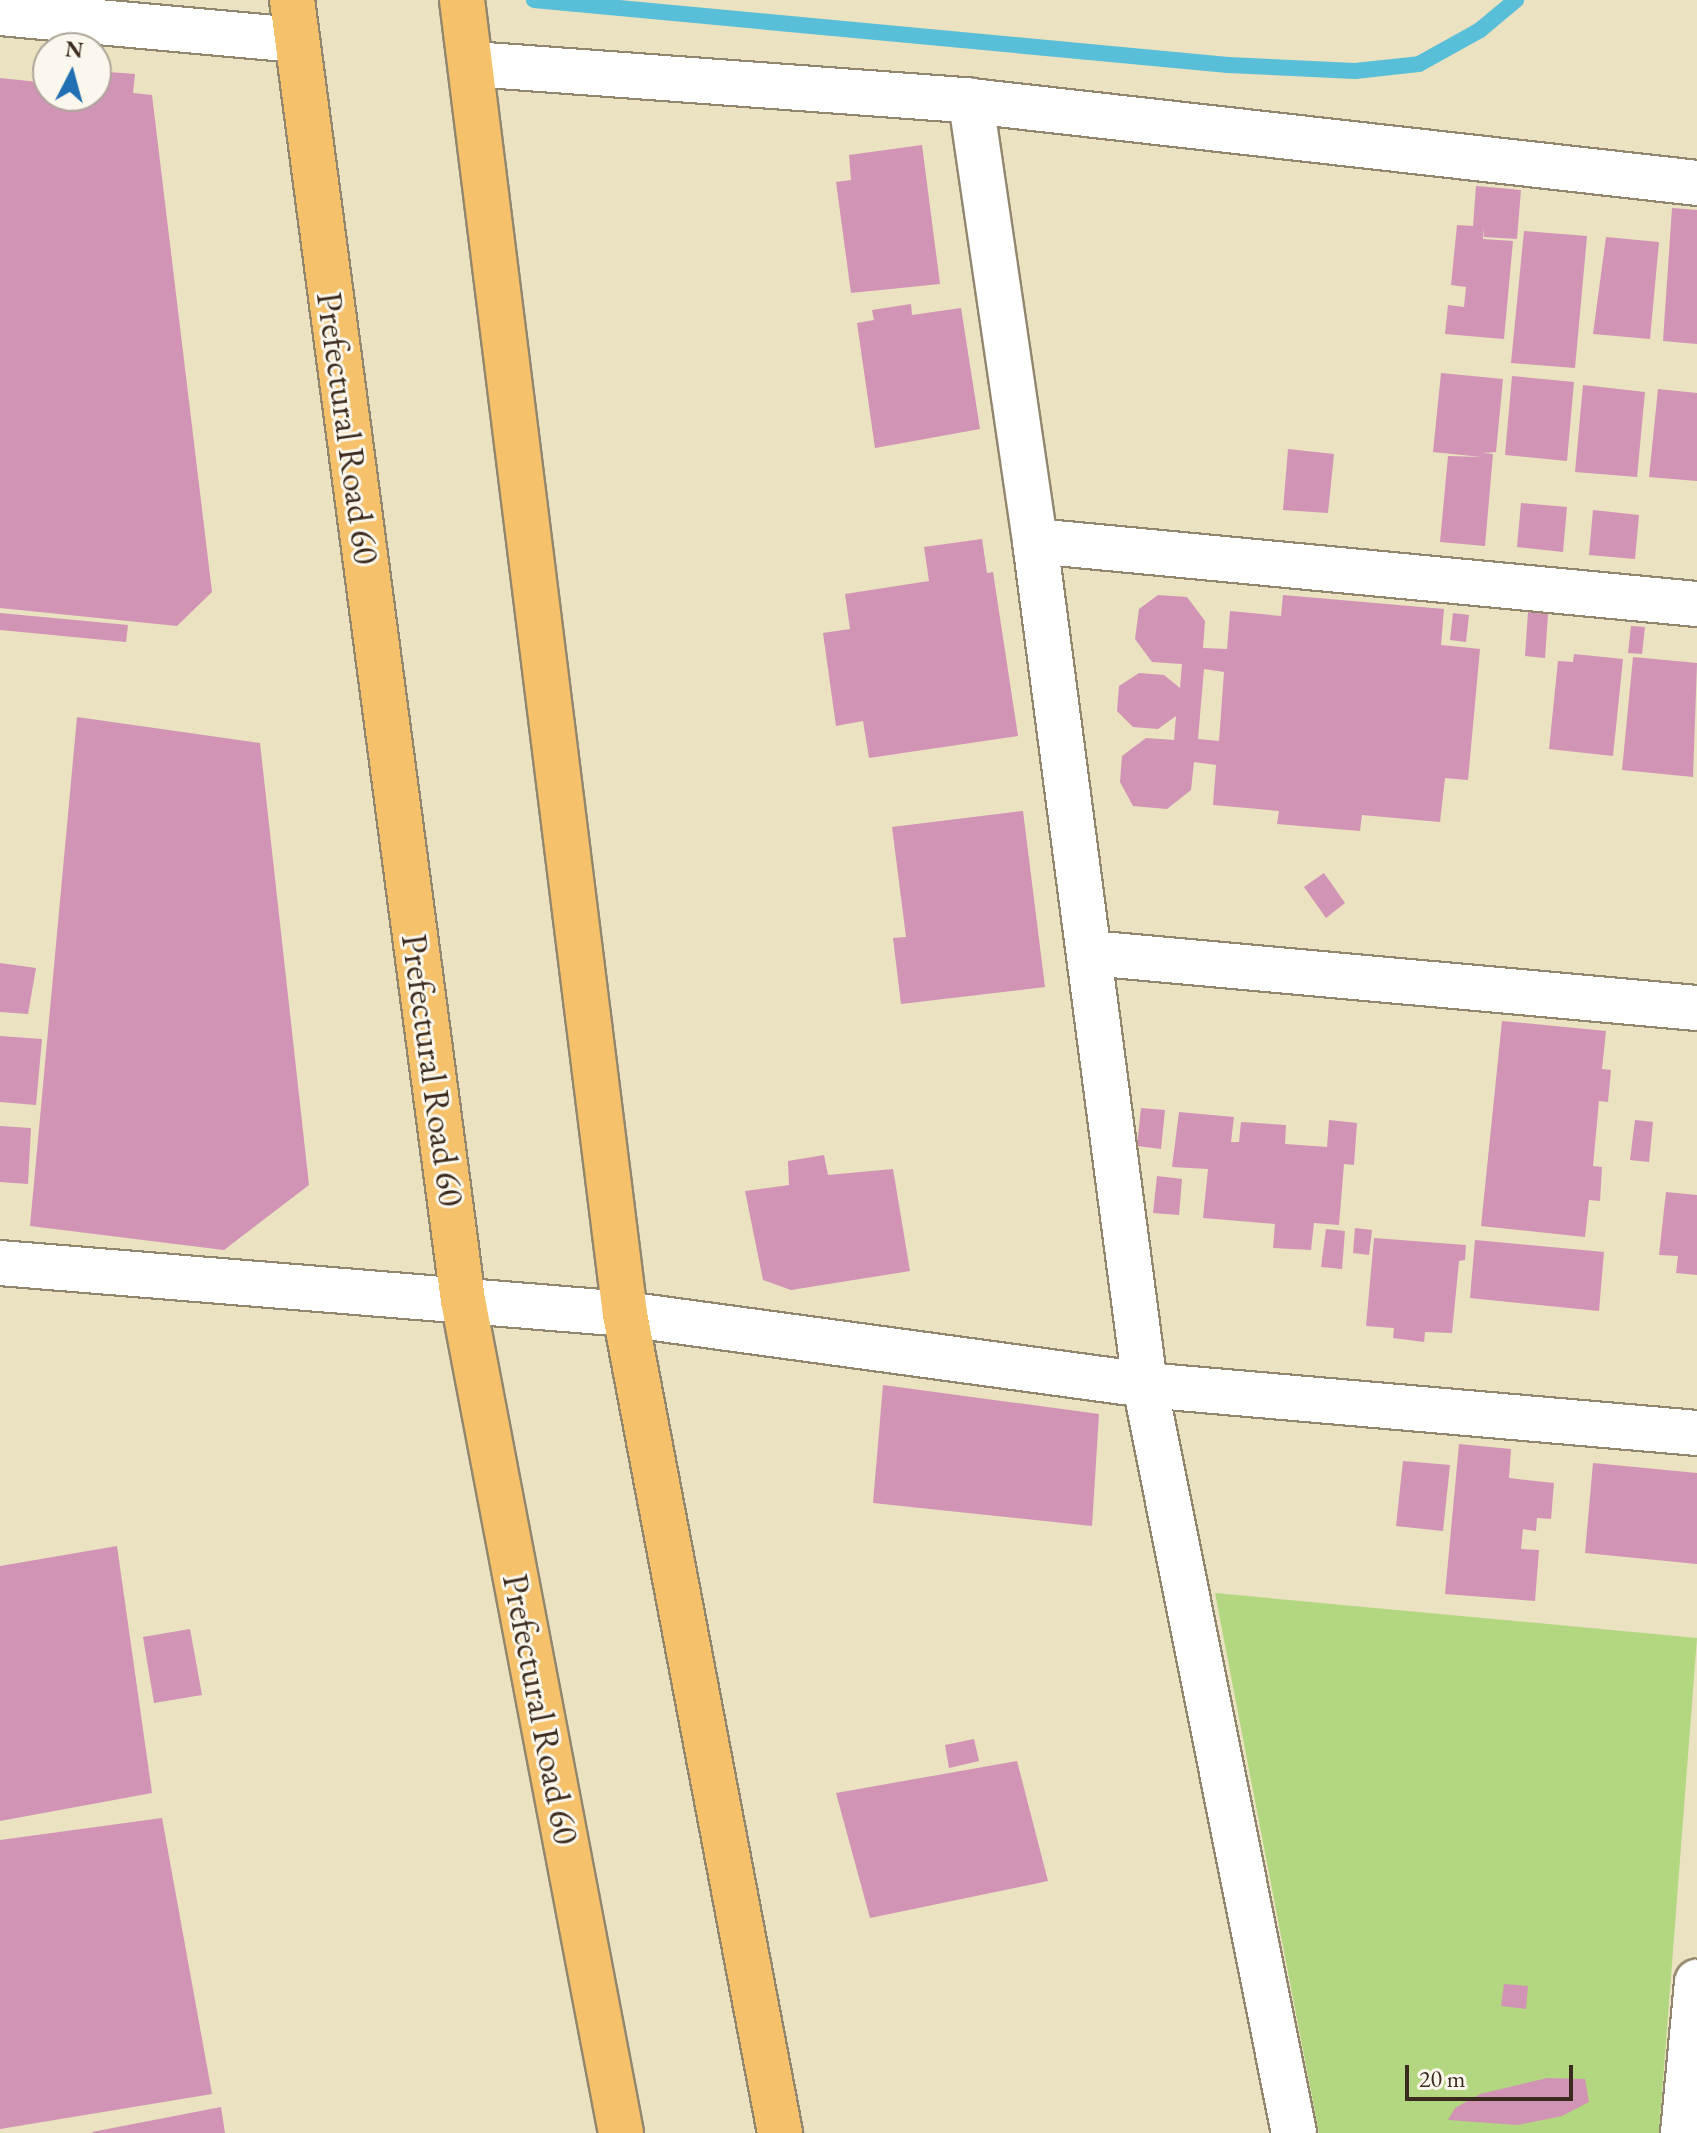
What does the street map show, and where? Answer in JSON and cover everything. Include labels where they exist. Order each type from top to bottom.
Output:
[{"type":"main road","points":[[462,0],[473,64],[625,1314],[780,2133]]},
{"type":"main road","name":"Prefectural Road 60","points":[[294,20],[463,1300],[621,2133]]},
{"type":"street","points":[[0,13],[294,20]]},
{"type":"street","points":[[473,64],[971,101],[1697,183]]},
{"type":"street","points":[[971,101],[1035,541],[1145,1385],[1294,2133]]},
{"type":"street","points":[[1035,541],[1697,604]]},
{"type":"street","points":[[1090,953],[1697,1008]]},
{"type":"street","points":[[0,1263],[625,1314],[1145,1385],[1697,1433]]},
{"type":"street","points":[[1683,2133],[1697,1982]]},
{"type":"green space","points":[[1215,1593],[1697,1638],[1659,2133],[1319,2133]]},
{"type":"building","points":[[112,72],[135,74],[133,93],[152,95],[212,592],[177,626],[0,608],[0,78],[32,81],[32,112],[112,112]]},
{"type":"building","points":[[922,145],[940,284],[851,293],[836,182],[851,180],[849,155]]},
{"type":"building","points":[[1476,186],[1521,190],[1517,239],[1484,237],[1484,227],[1483,239],[1513,241],[1504,339],[1445,334],[1448,305],[1464,307],[1466,287],[1451,285],[1457,225],[1473,226]]},
{"type":"building","points":[[1672,208],[1697,210],[1697,344],[1663,341]]},
{"type":"building","points":[[1524,231],[1587,236],[1575,368],[1511,363]]},
{"type":"building","points":[[1606,237],[1659,242],[1650,339],[1593,334]]},
{"type":"building","points":[[911,304],[912,315],[961,308],[980,429],[875,448],[857,323],[874,320],[872,310]]},
{"type":"building","points":[[1441,373],[1503,379],[1496,452],[1482,453],[1493,454],[1485,546],[1440,542],[1448,456],[1482,457],[1433,452]]},
{"type":"building","points":[[1512,376],[1574,382],[1567,461],[1505,455]]},
{"type":"building","points":[[1583,385],[1645,392],[1637,477],[1575,472]]},
{"type":"building","points":[[1658,389],[1697,393],[1697,481],[1649,477]]},
{"type":"building","points":[[1288,449],[1334,454],[1328,513],[1283,510]]},
{"type":"building","points":[[1521,503],[1567,507],[1563,552],[1517,547]]},
{"type":"building","points":[[1593,510],[1639,515],[1635,559],[1589,555]]},
{"type":"building","points":[[982,539],[987,573],[993,572],[1018,736],[869,758],[863,721],[836,726],[823,633],[850,629],[845,594],[929,581],[924,547]]},
{"type":"building","points":[[1158,595],[1187,597],[1205,621],[1203,648],[1227,649],[1230,611],[1281,616],[1283,595],[1444,609],[1441,645],[1480,649],[1468,780],[1445,778],[1440,822],[1362,815],[1360,831],[1277,824],[1279,811],[1213,805],[1216,765],[1194,762],[1191,790],[1167,809],[1133,806],[1120,782],[1122,756],[1146,738],[1174,740],[1176,716],[1158,729],[1133,727],[1117,711],[1119,686],[1139,673],[1164,675],[1180,688],[1182,664],[1152,662],[1135,639],[1139,609]],"holes":[[[1204,669],[1224,672],[1219,741],[1198,739]]]},
{"type":"building","points":[[1528,612],[1548,614],[1545,658],[1525,656]]},
{"type":"building","points":[[0,613],[128,625],[126,642],[0,630]]},
{"type":"building","points":[[1453,613],[1469,615],[1466,642],[1450,640]]},
{"type":"building","points":[[1631,626],[1645,627],[1642,654],[1628,653]]},
{"type":"building","points":[[1574,654],[1623,659],[1613,756],[1549,749],[1558,661],[1573,662]]},
{"type":"building","points":[[1633,657],[1697,663],[1693,777],[1622,770]]},
{"type":"building","points":[[77,717],[260,743],[309,1185],[224,1250],[30,1226]]},
{"type":"building","points":[[1023,811],[1045,987],[901,1004],[893,938],[906,937],[892,827]]},
{"type":"building","points":[[1324,873],[1345,903],[1326,918],[1304,887]]},
{"type":"building","points":[[0,963],[36,968],[28,1014],[0,1012]]},
{"type":"building","points":[[1502,1021],[1606,1031],[1602,1069],[1611,1070],[1608,1102],[1599,1101],[1593,1166],[1602,1167],[1600,1201],[1589,1200],[1585,1237],[1481,1226]]},
{"type":"building","points":[[0,1036],[42,1039],[36,1105],[0,1102]]},
{"type":"building","points":[[1141,1108],[1165,1110],[1161,1149],[1137,1146]]},
{"type":"building","points":[[1179,1112],[1234,1117],[1231,1142],[1239,1142],[1241,1122],[1286,1125],[1285,1144],[1327,1147],[1329,1120],[1357,1123],[1354,1165],[1344,1164],[1339,1225],[1314,1223],[1311,1250],[1273,1248],[1275,1224],[1203,1218],[1208,1169],[1172,1167]]},
{"type":"building","points":[[1635,1120],[1653,1122],[1649,1162],[1630,1160]]},
{"type":"building","points":[[0,1126],[31,1128],[28,1184],[0,1182]]},
{"type":"building","points":[[824,1155],[828,1175],[893,1169],[910,1271],[791,1290],[763,1280],[745,1191],[789,1185],[788,1161]]},
{"type":"building","points":[[1157,1176],[1182,1179],[1179,1215],[1153,1213]]},
{"type":"building","points":[[1666,1192],[1697,1195],[1697,1275],[1676,1273],[1678,1256],[1659,1255]]},
{"type":"building","points":[[1355,1228],[1372,1230],[1369,1255],[1353,1253]]},
{"type":"building","points":[[1326,1229],[1345,1231],[1342,1269],[1321,1267]]},
{"type":"building","points":[[1374,1238],[1466,1245],[1465,1260],[1459,1261],[1452,1333],[1425,1332],[1424,1342],[1393,1338],[1394,1328],[1366,1326]]},
{"type":"building","points":[[1475,1240],[1604,1252],[1599,1311],[1470,1298]]},
{"type":"building","points":[[883,1385],[1099,1414],[1092,1526],[873,1503]]},
{"type":"building","points":[[1459,1444],[1511,1449],[1509,1478],[1554,1483],[1551,1519],[1537,1518],[1536,1531],[1523,1529],[1521,1549],[1539,1550],[1535,1601],[1445,1594]]},
{"type":"building","points":[[1403,1461],[1450,1465],[1443,1531],[1396,1526]]},
{"type":"building","points":[[1593,1463],[1697,1473],[1697,1564],[1585,1553]]},
{"type":"building","points":[[117,1546],[152,1793],[0,1821],[0,1566]]},
{"type":"building","points":[[190,1629],[202,1695],[154,1703],[143,1637]]},
{"type":"building","points":[[974,1739],[979,1761],[949,1768],[945,1745]]},
{"type":"building","points":[[1017,1761],[1048,1881],[870,1918],[836,1793]]},
{"type":"building","points":[[162,1818],[212,2094],[0,2129],[0,1840]]},
{"type":"building","points":[[1504,1984],[1528,1986],[1526,2009],[1501,2006]]},
{"type":"building","points":[[1547,2078],[1585,2079],[1589,2102],[1562,2116],[1518,2125],[1448,2120],[1455,2108],[1480,2094]]},
{"type":"building","points":[[221,2107],[225,2133],[92,2132]]},
{"type":"waterway","points":[[534,0],[1228,65],[1355,71],[1419,64],[1480,30],[1516,0]]}]
